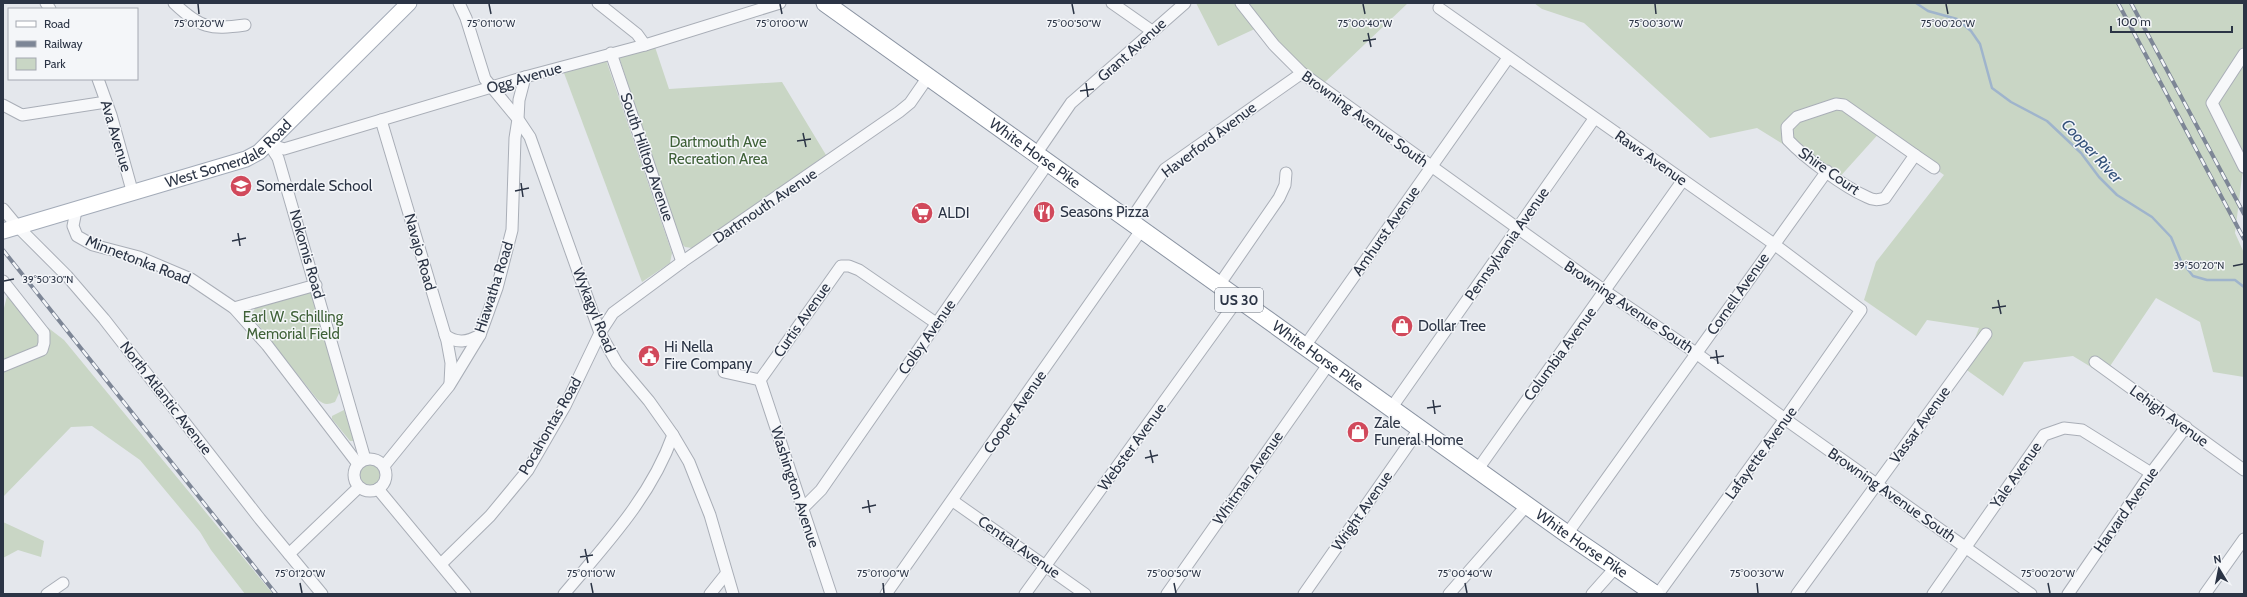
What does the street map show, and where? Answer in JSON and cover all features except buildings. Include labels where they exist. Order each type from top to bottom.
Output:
[{"type":"highway","name":"White Horse Pike","points":[[827,4],[1238,299],[1330,362],[1528,504],[1567,534],[1655,594]]},
{"type":"main road","name":"West Somerdale Road","points":[[3,231],[246,159],[269,144],[408,3]]},
{"type":"street","points":[[174,3],[197,23],[219,28],[245,24]]},
{"type":"street","points":[[459,3],[466,18],[485,79],[490,88],[518,119]]},
{"type":"street","points":[[598,3],[637,34],[645,45]]},
{"type":"street","name":"Ogg Avenue","points":[[269,144],[284,149],[525,77],[645,45],[780,3]]},
{"type":"street","points":[[1112,3],[1152,31]]},
{"type":"street","name":"Grant Avenue","points":[[1042,158],[1071,103],[1184,3]]},
{"type":"street","name":"Browning Avenue South","points":[[1241,3],[1274,45],[1302,73],[1605,291],[1696,353],[1785,420],[2031,594]]},
{"type":"street","name":"Raws Avenue","points":[[1439,8],[1774,244],[1861,310]]},
{"type":"street","name":"South Hilltop Avenue","points":[[612,53],[682,262]]},
{"type":"street","points":[[2244,54],[2212,103],[2244,167]]},
{"type":"street","name":"Amhurst Avenue","points":[[1305,346],[1508,58]]},
{"type":"street","name":"Haverford Avenue","points":[[1136,225],[1165,169],[1302,73]]},
{"type":"street","points":[[518,119],[519,100],[525,77]]},
{"type":"street","name":"Dartmouth Avenue","points":[[600,333],[613,313],[682,262],[899,112],[910,103],[928,77]]},
{"type":"street","name":"Ava Avenue","points":[[98,80],[132,194]]},
{"type":"street","points":[[3,105],[22,115],[28,115],[106,102]]},
{"type":"street","name":"Shire Court","points":[[1915,155],[1885,198],[1878,200],[1868,198],[1827,172],[1795,148],[1788,140],[1787,127],[1797,117],[1836,104],[1844,105],[1934,168]]},
{"type":"street","name":"Pennsylvania Avenue","points":[[1392,407],[1518,229],[1594,118]]},
{"type":"street","name":"Wykagyl Road","points":[[518,119],[530,138],[600,333],[617,363],[649,401],[673,435],[689,462],[710,515],[733,594]]},
{"type":"street","name":"Hiawatha Road","points":[[384,466],[449,386],[480,335],[497,288],[512,230],[515,138],[518,119]]},
{"type":"street","name":"Navajo Road","points":[[381,120],[445,335],[451,363],[449,386]]},
{"type":"street","name":"Nokomis Road","points":[[269,144],[278,158],[316,285],[362,462]]},
{"type":"street","name":"Colby Avenue","points":[[802,509],[821,490],[936,323],[1042,158]]},
{"type":"street","name":"Cornell Avenue","points":[[1567,534],[1827,172]]},
{"type":"street","points":[[1219,285],[1279,198],[1285,185],[1286,173]]},
{"type":"street","name":"Columbia Avenue","points":[[1478,469],[1683,180]]},
{"type":"street","name":"North Atlantic Avenue","points":[[3,209],[18,227],[67,276],[104,319],[322,594]]},
{"type":"street","name":"Minnetonka Road","points":[[76,210],[73,226],[77,236],[89,243],[139,257],[191,279],[234,308],[267,345],[362,462]]},
{"type":"street","name":"Cooper Avenue","points":[[886,594],[953,501],[1136,225]]},
{"type":"street","name":"Curtis Avenue","points":[[760,380],[841,266],[849,266],[859,270],[936,323]]},
{"type":"street","points":[[3,281],[44,333],[42,350],[30,357],[3,366]]},
{"type":"street","points":[[234,308],[316,285]]},
{"type":"street","name":"Webster Avenue","points":[[1025,594],[1238,299]]},
{"type":"street","name":"Lafayette Avenue","points":[[1658,594],[1785,420],[1861,310]]},
{"type":"street","name":"Pocahontas Road","points":[[441,564],[490,516],[528,470],[564,406],[600,333]]},
{"type":"street","name":"Vassar Avenue","points":[[1797,594],[1986,334]]},
{"type":"street","points":[[445,335],[452,340],[461,341],[469,340],[480,335]]},
{"type":"street","name":"Whitman Avenue","points":[[1167,594],[1330,362]]},
{"type":"street","name":"Lehigh Avenue","points":[[2095,362],[2244,470]]},
{"type":"street","points":[[724,372],[760,380]]},
{"type":"street","name":"Washington Avenue","points":[[760,380],[830,594]]},
{"type":"street","name":"Harvard Avenue","points":[[2068,594],[2151,474],[2186,427]]},
{"type":"street","name":"Wright Avenue","points":[[1304,594],[1420,428]]},
{"type":"street","name":"Yale Avenue","points":[[1933,594],[2044,435],[2064,428],[2082,430],[2151,474]]},
{"type":"street","points":[[564,594],[638,505],[664,462],[673,435]]},
{"type":"street","points":[[376,459],[384,466],[386,471],[385,481],[378,489],[369,491],[359,487],[354,478],[354,473],[362,462],[376,459]]},
{"type":"street","points":[[289,554],[359,487]]},
{"type":"street","points":[[378,489],[465,594]]},
{"type":"street","name":"Central Avenue","points":[[953,501],[1085,594]]},
{"type":"street","points":[[1449,594],[1528,504]]},
{"type":"street","points":[[2205,594],[2244,539]]},
{"type":"street","points":[[1592,594],[1616,567]]},
{"type":"street","points":[[710,594],[726,574]]},
{"type":"street","points":[[47,594],[62,583]]},
{"type":"green space","points":[[1196,3],[1408,3],[1323,84],[1259,27],[1218,46]]},
{"type":"green space","points":[[1534,3],[2244,3],[2244,161],[2235,233],[2244,253],[2244,377],[2213,372],[2200,322],[2156,298],[2104,375],[2073,356],[2024,362],[2003,396],[1964,368],[1979,328],[1927,320],[1916,336],[1864,300],[1876,262],[1944,175],[1882,130],[1837,180],[1827,171],[1757,128],[1710,138],[1584,23],[1542,9]]},
{"type":"green space","name":"Dartmouth Ave Recreation Area","points":[[655,47],[669,89],[782,82],[826,155],[692,248],[685,247],[680,242],[619,57]]},
{"type":"green space","points":[[606,60],[672,253],[670,263],[642,282],[564,73]]},
{"type":"green space","name":"Earl W. Schilling Memorial Field","points":[[308,291],[311,292],[340,391],[335,402],[330,404],[326,404],[317,399],[251,316],[255,308]]},
{"type":"green space","points":[[7,296],[64,340],[273,594],[245,594],[211,550],[200,532],[140,460],[92,426],[71,427],[3,497],[3,312]]},
{"type":"green space","points":[[344,410],[354,439],[353,441],[350,441],[332,419],[332,416]]},
{"type":"green space","points":[[366,464],[374,464],[381,471],[381,479],[374,486],[366,486],[359,479],[359,471]]},
{"type":"green space","points":[[3,522],[44,541],[41,557],[18,550],[3,558]]},
{"type":"waterway","name":"Cooper River","points":[[1916,3],[1928,11],[1957,19],[1971,31],[1980,44],[1992,88],[2011,102],[2047,121],[2081,153],[2099,177],[2117,195],[2152,217],[2171,237],[2181,261],[2193,276],[2207,280],[2235,280],[2244,287]]},
{"type":"railway","points":[[2118,3],[2244,239]]},
{"type":"railway","points":[[2131,3],[2244,214]]},
{"type":"railway","points":[[3,250],[276,594]]},
{"type":"place","name":"Somerdale School","points":[[241,186]]},
{"type":"place","name":"Seasons Pizza","points":[[1044,212]]},
{"type":"place","name":"ALDI","points":[[922,213]]},
{"type":"place","name":"Dollar Tree","points":[[1402,326]]},
{"type":"place","name":"Hi Nella Fire Company","points":[[649,356]]},
{"type":"place","name":"Zale Funeral Home","points":[[1358,432]]}]
